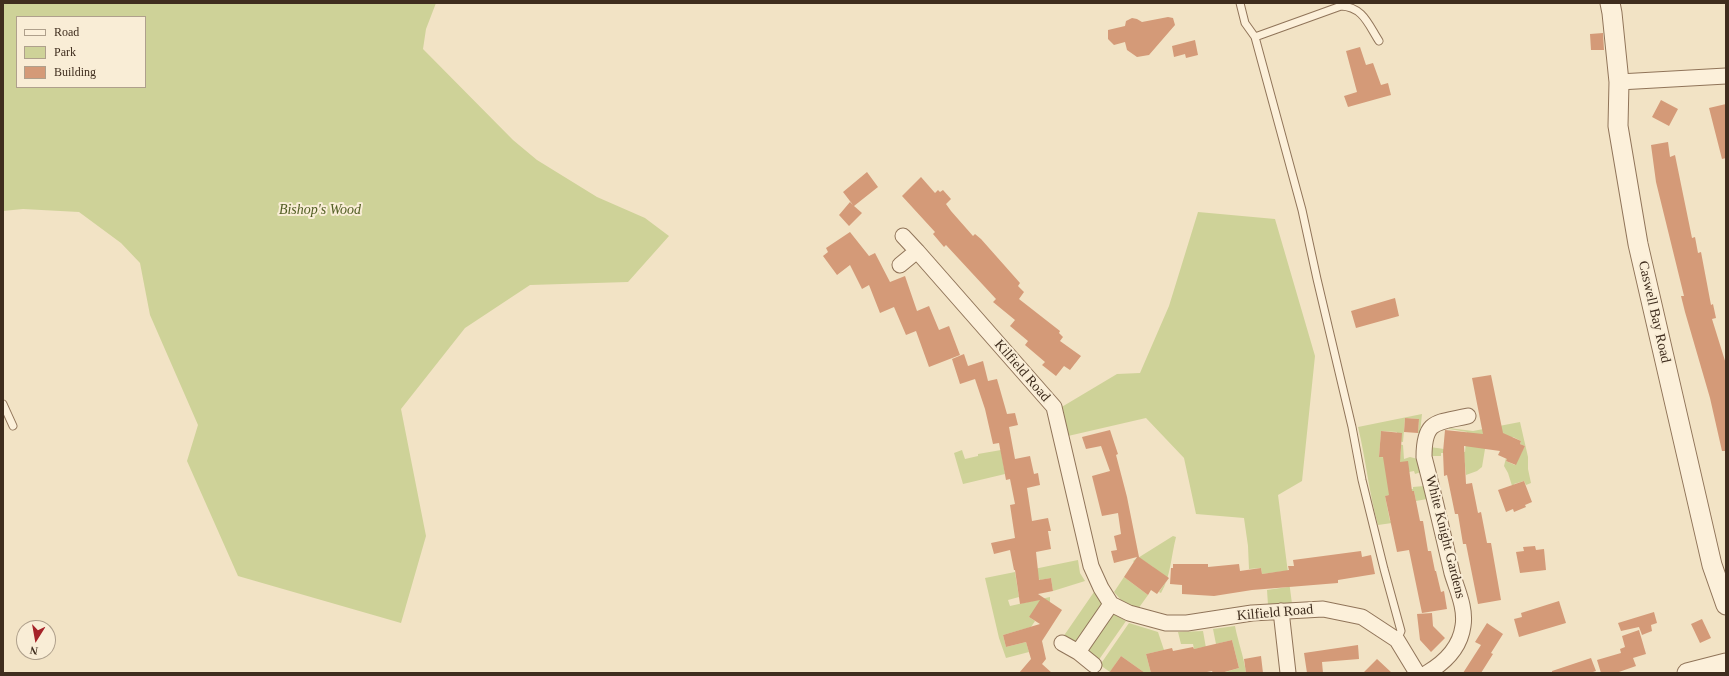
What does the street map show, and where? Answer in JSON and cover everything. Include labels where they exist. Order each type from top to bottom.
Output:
[{"type":"street","name":"Caswell Bay Road","points":[[1611,8],[1619,82],[1618,126],[1638,244],[1710,558],[1726,605]]},
{"type":"street","points":[[1619,82],[1726,76]]},
{"type":"street","name":"Kilfield Road","points":[[903,236],[1054,407],[1091,566],[1101,588],[1112,604],[1129,614],[1166,623],[1187,623],[1252,613],[1324,609],[1362,617],[1397,640],[1417,673]]},
{"type":"street","points":[[900,265],[917,251]]},
{"type":"street","name":"White Knight Gardens","points":[[1427,673],[1438,666],[1452,653],[1460,638],[1463,627],[1464,611],[1453,575],[1426,464],[1424,445],[1426,435],[1435,423],[1468,416]]},
{"type":"street","points":[[1078,652],[1112,604]]},
{"type":"street","points":[[1281,611],[1288,673]]},
{"type":"street","points":[[1062,643],[1078,652],[1094,665]]},
{"type":"street","points":[[1687,673],[1726,663]]},
{"type":"lane","points":[[1240,3],[1245,23],[1255,37],[1306,224],[1317,279],[1350,419],[1362,480],[1401,631],[1397,640]]},
{"type":"lane","points":[[1255,37],[1341,6],[1354,8],[1361,13],[1379,41]]},
{"type":"lane","points":[[3,404],[13,426]]},
{"type":"green space","name":"Bishop's Wood","points":[[3,3],[436,3],[426,29],[423,49],[513,140],[537,160],[597,197],[645,218],[669,236],[628,282],[530,285],[465,328],[401,409],[426,536],[401,623],[238,576],[187,461],[198,425],[150,315],[140,263],[121,243],[79,212],[23,209],[3,211]]},
{"type":"green space","points":[[1198,212],[1275,219],[1315,356],[1302,481],[1278,495],[1292,604],[1268,605],[1267,590],[1288,587],[1285,571],[1262,574],[1261,568],[1249,569],[1248,546],[1244,518],[1196,514],[1184,458],[1146,418],[1068,436],[1060,408],[1117,374],[1140,373],[1169,306]]},
{"type":"green space","points":[[1422,414],[1420,433],[1418,433],[1419,419],[1405,418],[1403,442],[1397,441],[1397,432],[1381,431],[1379,457],[1400,458],[1401,448],[1396,447],[1397,444],[1403,445],[1404,459],[1410,457],[1418,459],[1421,472],[1415,474],[1414,471],[1409,472],[1408,489],[1424,486],[1427,499],[1416,501],[1414,491],[1385,496],[1390,521],[1413,518],[1413,520],[1378,525],[1358,427]]},
{"type":"green space","points":[[1520,422],[1528,457],[1528,469],[1531,483],[1526,485],[1524,481],[1514,484],[1515,488],[1513,489],[1504,466],[1506,458],[1506,461],[1515,465],[1525,446],[1520,444],[1521,441],[1513,437],[1485,449],[1482,467],[1477,471],[1466,475],[1464,455],[1441,453],[1441,456],[1429,456],[1430,447],[1465,452],[1467,432],[1449,428],[1473,431]]},
{"type":"green space","points":[[962,450],[965,459],[978,456],[978,454],[1001,450],[1005,474],[963,484],[954,453]]},
{"type":"green space","points":[[1173,536],[1176,537],[1166,582],[1153,567],[1141,559],[1134,562],[1133,561]]},
{"type":"green space","points":[[1078,560],[1080,573],[1085,581],[1053,591],[1051,578],[1040,580],[1035,577],[1034,569]]},
{"type":"green space","points":[[1015,572],[1019,597],[1008,600],[1010,606],[1050,597],[1050,602],[1029,617],[1035,621],[1031,627],[1003,635],[1006,647],[1026,642],[1029,652],[1006,658],[999,638],[985,578]]},
{"type":"green space","points":[[1124,577],[1148,595],[1138,609],[1121,600],[1114,592]]},
{"type":"green space","points":[[1166,582],[1164,586],[1161,593],[1159,592]]},
{"type":"green space","points":[[1094,592],[1102,601],[1103,606],[1075,644],[1063,637]]},
{"type":"green space","points":[[1114,614],[1126,621],[1098,661],[1084,653],[1109,616]]},
{"type":"green space","points":[[1129,623],[1158,632],[1164,650],[1146,654],[1151,673],[1140,673],[1142,671],[1121,656],[1110,672],[1100,665]]},
{"type":"green space","points":[[1235,626],[1246,673],[1222,673],[1239,668],[1232,640],[1216,644],[1213,629]]},
{"type":"green space","points":[[1203,631],[1206,648],[1194,649],[1193,644],[1181,644],[1178,632]]},
{"type":"building","points":[[1168,17],[1173,18],[1175,25],[1149,55],[1137,57],[1127,50],[1125,42],[1114,45],[1108,39],[1108,30],[1125,26],[1126,21],[1132,18],[1142,22]]},
{"type":"building","points":[[1603,33],[1604,50],[1591,50],[1590,34]]},
{"type":"building","points":[[1195,40],[1198,55],[1186,58],[1185,54],[1174,57],[1172,46]]},
{"type":"building","points":[[1360,47],[1366,65],[1373,63],[1381,85],[1388,83],[1391,95],[1348,107],[1344,96],[1357,92],[1346,51]]},
{"type":"building","points":[[1661,100],[1678,109],[1669,126],[1652,117]]},
{"type":"building","points":[[1726,104],[1726,158],[1722,159],[1709,108]]},
{"type":"building","points":[[1668,142],[1670,157],[1675,155],[1692,238],[1695,237],[1698,253],[1701,252],[1711,305],[1713,304],[1716,318],[1712,319],[1726,364],[1726,451],[1722,451],[1710,398],[1685,312],[1681,296],[1684,296],[1656,182],[1651,145]]},
{"type":"building","points":[[867,172],[878,187],[854,206],[862,213],[849,226],[839,215],[850,202],[853,205],[843,192]]},
{"type":"building","points":[[921,177],[935,193],[938,190],[940,192],[943,190],[951,199],[946,204],[951,211],[973,236],[975,234],[981,239],[1020,283],[1018,286],[1024,292],[1019,299],[1060,331],[1059,333],[1063,337],[1060,341],[1081,356],[1070,370],[1064,366],[1056,376],[1042,365],[1045,362],[1025,345],[1028,341],[1010,326],[1015,320],[993,302],[996,299],[946,245],[944,247],[933,234],[935,232],[902,196]]},
{"type":"building","points":[[850,232],[869,256],[875,253],[890,282],[905,276],[917,311],[929,306],[939,330],[949,326],[960,355],[929,367],[916,331],[906,335],[894,307],[880,313],[869,285],[862,289],[850,265],[837,275],[823,256],[828,252],[826,248]]},
{"type":"building","points":[[1395,298],[1399,316],[1356,328],[1351,311]]},
{"type":"building","points":[[964,354],[968,366],[983,361],[988,381],[997,379],[1007,414],[1015,413],[1018,425],[1009,427],[1015,459],[1030,456],[1034,474],[1038,473],[1040,485],[1027,488],[1032,521],[1048,518],[1051,531],[1048,531],[1051,549],[1036,552],[1039,580],[1051,578],[1053,591],[1038,594],[1062,610],[1042,641],[1046,659],[1042,664],[1052,673],[1019,673],[1031,659],[1026,642],[1006,647],[1003,635],[1040,624],[1029,617],[1040,600],[1020,604],[1015,570],[1010,550],[994,554],[991,543],[1015,538],[1010,505],[1015,504],[1010,479],[1006,480],[999,443],[993,444],[985,409],[975,379],[960,384],[952,359]]},
{"type":"building","points":[[1491,375],[1503,433],[1521,441],[1520,444],[1525,446],[1516,465],[1506,461],[1507,459],[1498,455],[1500,451],[1464,446],[1466,484],[1472,483],[1478,513],[1481,512],[1487,543],[1491,543],[1501,600],[1478,604],[1466,544],[1463,544],[1458,514],[1455,514],[1447,475],[1444,476],[1443,452],[1445,430],[1483,434],[1472,378]]},
{"type":"building","points":[[1405,418],[1419,419],[1418,433],[1404,432]]},
{"type":"building","points":[[1110,430],[1118,454],[1116,455],[1127,497],[1139,557],[1169,578],[1157,594],[1151,590],[1148,595],[1124,577],[1137,557],[1114,563],[1111,551],[1117,550],[1114,536],[1121,534],[1118,513],[1102,516],[1092,476],[1110,471],[1101,446],[1086,449],[1082,437]]},
{"type":"building","points":[[1381,431],[1402,433],[1400,462],[1408,461],[1412,491],[1414,491],[1420,521],[1423,521],[1428,551],[1431,551],[1441,592],[1444,591],[1447,609],[1422,613],[1409,550],[1397,552],[1385,496],[1389,495],[1383,457],[1379,457]]},
{"type":"building","points":[[1524,481],[1532,502],[1525,505],[1526,507],[1514,512],[1513,509],[1506,512],[1498,490]]},
{"type":"building","points":[[1535,546],[1536,550],[1544,549],[1546,570],[1520,573],[1516,552],[1524,551],[1523,547]]},
{"type":"building","points":[[1361,551],[1362,557],[1371,555],[1375,574],[1338,580],[1338,583],[1252,590],[1214,596],[1182,594],[1182,585],[1170,584],[1171,568],[1173,568],[1173,564],[1208,564],[1208,567],[1239,564],[1240,571],[1261,568],[1262,574],[1289,570],[1288,566],[1294,566],[1293,560]]},
{"type":"building","points":[[1559,601],[1566,623],[1519,637],[1514,619],[1522,617],[1521,613]]},
{"type":"building","points":[[1654,612],[1657,623],[1651,625],[1652,631],[1642,635],[1639,627],[1621,631],[1618,623]]},
{"type":"building","points":[[1432,613],[1433,626],[1445,638],[1431,652],[1420,640],[1417,614]]},
{"type":"building","points":[[1702,619],[1711,638],[1700,643],[1691,624]]},
{"type":"building","points":[[1487,623],[1503,634],[1481,673],[1463,673],[1481,645],[1475,642]]},
{"type":"building","points":[[1639,630],[1646,654],[1633,658],[1636,666],[1616,673],[1601,673],[1597,660],[1621,653],[1620,649],[1625,647],[1622,636]]},
{"type":"building","points":[[1232,640],[1239,668],[1221,673],[1213,673],[1212,671],[1202,673],[1151,673],[1146,654],[1172,648],[1173,651],[1193,647],[1194,649]]},
{"type":"building","points":[[1358,645],[1359,659],[1322,662],[1323,673],[1307,673],[1304,653]]},
{"type":"building","points":[[1121,656],[1145,673],[1109,673]]},
{"type":"building","points":[[1261,656],[1263,673],[1246,673],[1244,659]]},
{"type":"building","points":[[1591,658],[1596,671],[1590,673],[1552,673],[1552,671]]},
{"type":"building","points":[[1377,659],[1392,673],[1363,673]]}]
